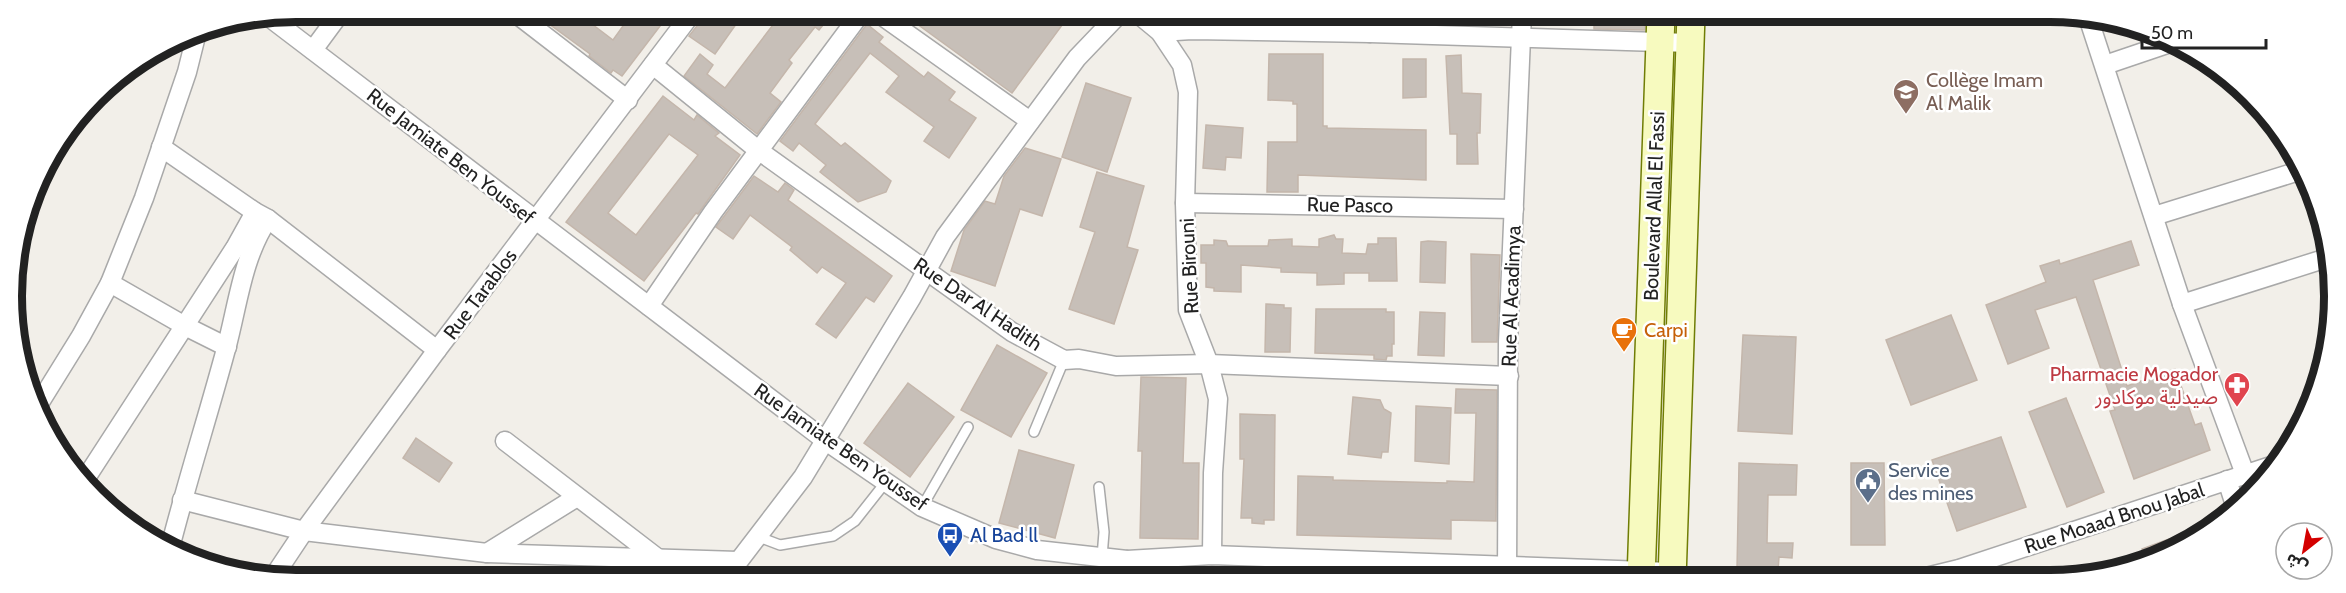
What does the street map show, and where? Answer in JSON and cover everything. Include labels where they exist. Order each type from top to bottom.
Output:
[{"type":"main road","name":"Boulevard Allal El Fassi","points":[[1641,570],[1660,22]]},
{"type":"main road","name":"Boulevard Allal El Fassi","points":[[1671,570],[1691,22]]},
{"type":"street","points":[[313,50],[334,22]]},
{"type":"street","points":[[527,22],[628,100]]},
{"type":"street","name":"Rue Tarablos","points":[[278,570],[437,350],[685,22]]},
{"type":"street","points":[[648,306],[758,150],[854,22]]},
{"type":"street","points":[[891,22],[1030,121]]},
{"type":"street","points":[[732,570],[803,477],[928,271],[945,237],[1077,58],[1111,22]]},
{"type":"street","name":"Rue Birouni","points":[[1150,22],[1182,65],[1188,92],[1185,203],[1188,310],[1209,364],[1218,399],[1213,473],[1212,555]]},
{"type":"street","points":[[1157,22],[1192,30],[1690,43]]},
{"type":"street","points":[[1369,22],[1370,33]]},
{"type":"street","name":"Rue Al Acadimya","points":[[1507,570],[1509,376],[1522,22]]},
{"type":"street","name":"Rue Jamiate Ben Youssef","points":[[276,23],[826,441],[922,507],[996,539],[1037,550],[1127,560],[1212,555],[1458,570]]},
{"type":"street","points":[[2091,26],[2182,304],[2244,474]]},
{"type":"street","points":[[42,399],[110,283],[144,198],[187,72],[194,42]]},
{"type":"street","points":[[2105,65],[2161,46]]},
{"type":"street","name":"Rue Dar Al Hadith","points":[[653,65],[758,150],[1012,332],[1064,360],[1079,359],[1116,366],[1209,364],[1509,376]]},
{"type":"street","points":[[160,147],[261,216],[437,350]]},
{"type":"street","points":[[2154,216],[2294,173]]},
{"type":"street","name":"Rue Pasco","points":[[1185,203],[1514,209]]},
{"type":"street","points":[[88,475],[235,248],[261,216]]},
{"type":"street","points":[[172,540],[227,347],[249,254],[259,233],[261,216]]},
{"type":"street","points":[[2182,304],[2321,260]]},
{"type":"street","points":[[110,283],[227,347]]},
{"type":"street","points":[[505,441],[660,560]]},
{"type":"street","name":"Rue Moaad Bnou Jabal","points":[[1972,570],[2263,468]]},
{"type":"street","points":[[2227,480],[2233,500]]},
{"type":"street","points":[[487,553],[577,497]]},
{"type":"street","points":[[182,500],[304,531],[487,553],[738,561]]},
{"type":"street","points":[[1127,560],[1127,570]]},
{"type":"lane","points":[[1034,432],[1064,360]]},
{"type":"lane","points":[[922,507],[968,427]]},
{"type":"lane","points":[[759,537],[780,545],[832,536],[855,521],[885,483]]},
{"type":"lane","points":[[1099,487],[1104,532],[1102,557]]},
{"type":"building","points":[[546,22],[589,22],[613,40],[626,22],[663,22],[622,76],[613,70],[611,73],[589,56],[590,54]]},
{"type":"building","points":[[700,22],[738,22],[715,54],[689,36]]},
{"type":"building","points":[[775,22],[826,22],[819,30],[815,27],[789,60],[792,63],[770,93],[781,102],[757,134],[684,76],[700,54],[713,65],[707,74],[725,88]]},
{"type":"building","points":[[914,22],[1064,22],[1012,93]]},
{"type":"building","points":[[1594,22],[1645,22],[1645,30],[1594,29]]},
{"type":"building","points":[[867,24],[883,37],[879,42],[924,77],[928,72],[955,92],[949,100],[976,118],[949,158],[924,141],[934,127],[886,92],[899,76],[870,53],[815,124],[841,146],[845,143],[891,181],[886,192],[858,202],[820,172],[826,165],[799,143],[793,151],[780,141]]},
{"type":"building","points":[[1269,54],[1323,54],[1323,126],[1327,128],[1426,130],[1426,180],[1298,175],[1298,192],[1267,192],[1268,142],[1297,142],[1297,104],[1293,104],[1293,101],[1268,100]]},
{"type":"building","points":[[1461,55],[1462,93],[1481,94],[1480,133],[1477,133],[1478,164],[1457,164],[1457,134],[1450,134],[1446,56]]},
{"type":"building","points":[[1403,59],[1426,59],[1426,97],[1403,98]]},
{"type":"building","points":[[1086,83],[1131,98],[1107,172],[1062,157]]},
{"type":"building","points":[[663,96],[694,120],[697,115],[719,133],[715,136],[740,155],[698,214],[696,213],[644,281],[566,222]],"holes":[[[669,134],[698,155],[636,235],[608,213]]]},
{"type":"building","points":[[1206,125],[1243,128],[1241,158],[1226,157],[1225,170],[1203,168]]},
{"type":"building","points":[[1025,148],[1061,159],[1042,216],[1020,209],[995,286],[951,271],[964,230],[985,201],[995,204],[1004,176]]},
{"type":"building","points":[[1097,172],[1144,186],[1127,247],[1138,250],[1114,324],[1069,309],[1095,232],[1080,227]]},
{"type":"building","points":[[754,176],[778,192],[785,183],[794,190],[788,200],[892,276],[874,302],[866,297],[836,338],[816,324],[846,283],[822,267],[817,273],[790,250],[792,247],[750,215],[733,239],[716,227]]},
{"type":"building","points":[[1334,235],[1336,239],[1343,239],[1342,253],[1366,254],[1368,244],[1378,244],[1378,238],[1396,238],[1397,281],[1369,281],[1369,273],[1344,273],[1344,284],[1317,285],[1317,273],[1281,272],[1281,268],[1241,265],[1241,292],[1214,291],[1214,288],[1206,287],[1206,263],[1201,263],[1201,245],[1214,245],[1214,240],[1226,241],[1228,246],[1268,246],[1269,240],[1292,239],[1292,246],[1319,247],[1319,239]]},
{"type":"building","points":[[2131,241],[2139,265],[2093,280],[2127,386],[2175,369],[2195,425],[2201,423],[2210,450],[2134,479],[2110,411],[2115,410],[2076,297],[2035,310],[2049,348],[2008,364],[1986,305],[2046,282],[2040,266],[2059,260],[2060,264]]},
{"type":"building","points":[[1421,242],[1446,242],[1445,283],[1420,282]]},
{"type":"building","points":[[1471,254],[1500,255],[1497,342],[1472,342]]},
{"type":"building","points":[[1266,304],[1284,305],[1284,308],[1291,308],[1290,352],[1265,352]]},
{"type":"building","points":[[1316,309],[1386,309],[1386,312],[1394,312],[1392,356],[1387,356],[1386,360],[1374,359],[1374,355],[1315,353]]},
{"type":"building","points":[[1420,312],[1445,313],[1444,356],[1418,355]]},
{"type":"building","points":[[1951,315],[1977,380],[1911,405],[1886,340]]},
{"type":"building","points":[[1743,335],[1796,337],[1792,434],[1738,431]]},
{"type":"building","points":[[997,345],[1047,373],[1011,437],[961,410]]},
{"type":"building","points":[[1141,377],[1186,378],[1183,463],[1199,463],[1198,539],[1140,538],[1142,451],[1138,451]]},
{"type":"building","points":[[908,383],[954,417],[910,477],[864,443]]},
{"type":"building","points":[[1456,389],[1497,390],[1496,521],[1451,520],[1451,539],[1297,535],[1298,476],[1333,477],[1333,480],[1474,482],[1476,413],[1455,413]]},
{"type":"building","points":[[1353,397],[1380,400],[1384,409],[1391,413],[1388,452],[1382,452],[1381,458],[1348,454]]},
{"type":"building","points":[[2066,398],[2104,492],[2067,507],[2029,412]]},
{"type":"building","points":[[1416,406],[1451,408],[1449,464],[1415,461]]},
{"type":"building","points":[[1240,414],[1275,415],[1274,520],[1264,520],[1264,524],[1252,523],[1252,518],[1241,518],[1244,459],[1240,459]]},
{"type":"building","points":[[2001,437],[2026,507],[1957,531],[1932,460]]},
{"type":"building","points":[[416,438],[452,463],[439,482],[403,458]]},
{"type":"building","points":[[1019,450],[1074,465],[1055,538],[999,523]]},
{"type":"building","points":[[1739,463],[1797,465],[1796,495],[1768,495],[1767,543],[1793,543],[1792,558],[1779,557],[1778,570],[1737,569]]},
{"type":"building","name":"Service des mines","points":[[1851,463],[1884,463],[1885,545],[1851,545]]},
{"type":"building","points":[[2169,539],[2170,542],[2144,554],[2142,549]]},
{"type":"place","name":"Collège Imam Al Malik","points":[[1906,115]]},
{"type":"place","name":"Carpi","points":[[1624,353]]},
{"type":"place","name":"Pharmacie Mogador صيدلية موكادور","points":[[2237,408]]},
{"type":"place","name":"Service des mines","points":[[1868,504]]},
{"type":"place","name":"Al Bad ll","points":[[950,558]]}]
